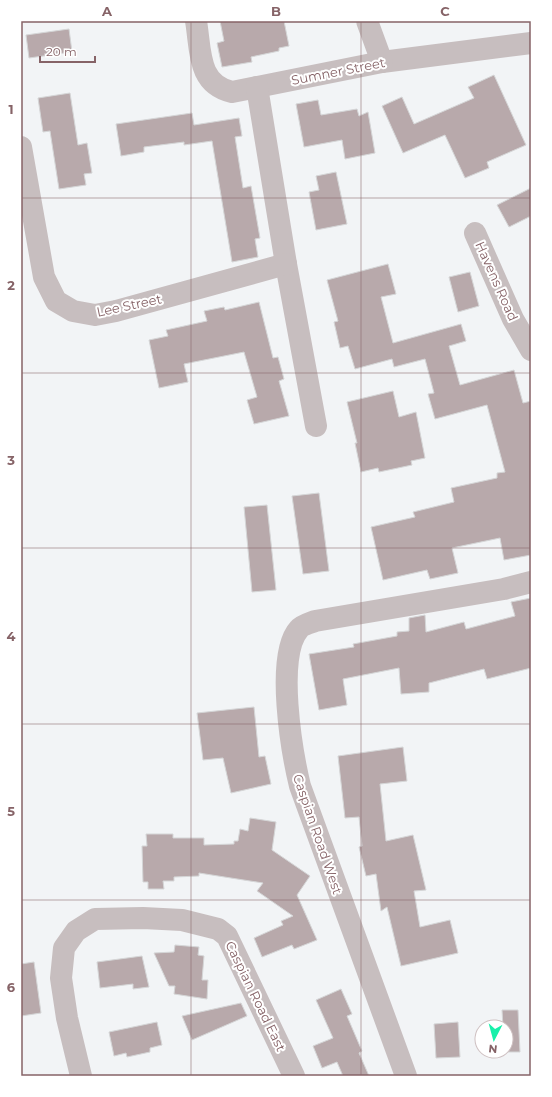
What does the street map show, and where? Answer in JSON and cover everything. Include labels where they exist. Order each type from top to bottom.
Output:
[{"type":"street","name":"Sumner Street","points":[[196,21],[205,73],[210,80],[224,90],[232,92],[382,62],[531,43]]},
{"type":"street","points":[[367,21],[382,62]]},
{"type":"street","points":[[257,87],[286,264],[316,426]]},
{"type":"street","name":"Lee Street","points":[[21,148],[44,277],[56,301],[73,311],[95,314],[116,311],[286,264]]},
{"type":"street","name":"Havens Road","points":[[475,233],[513,318],[531,350]]},
{"type":"street","name":"Caspian Road West","points":[[406,1076],[300,786],[293,755],[286,677],[289,647],[299,628],[315,621],[504,589],[531,582]]},
{"type":"street","name":"Caspian Road East","points":[[81,1076],[67,1018],[61,978],[64,948],[76,931],[95,919],[143,918],[182,920],[218,929],[227,936],[294,1076]]},
{"type":"building","points":[[220,21],[284,21],[289,46],[279,48],[279,51],[251,57],[252,62],[222,67],[217,43],[224,41]]},
{"type":"building","points":[[69,29],[72,52],[29,58],[26,35]]},
{"type":"building","points":[[494,75],[526,145],[487,162],[489,168],[465,178],[445,135],[403,153],[382,106],[402,97],[414,124],[474,98],[468,87]]},
{"type":"building","points":[[70,93],[78,145],[87,143],[92,173],[84,174],[86,185],[59,189],[50,131],[43,132],[38,98]]},
{"type":"building","points":[[318,100],[321,115],[357,109],[359,116],[368,112],[375,153],[345,159],[342,140],[304,147],[296,104]]},
{"type":"building","points":[[192,113],[194,125],[239,118],[242,136],[235,137],[243,188],[251,186],[260,238],[255,239],[258,257],[232,262],[212,141],[184,145],[184,142],[144,147],[144,152],[121,156],[116,124]]},
{"type":"building","points":[[336,172],[347,224],[316,230],[309,192],[319,190],[316,176]]},
{"type":"building","points":[[531,188],[531,216],[509,227],[497,205]]},
{"type":"building","points":[[388,264],[396,294],[381,297],[393,343],[461,324],[466,341],[449,346],[460,385],[514,370],[523,403],[531,401],[531,555],[504,560],[500,538],[452,548],[458,573],[430,579],[427,570],[383,580],[371,527],[415,517],[413,512],[454,502],[451,488],[497,478],[497,473],[505,472],[487,405],[435,419],[428,394],[434,393],[425,359],[394,367],[392,359],[355,369],[348,346],[340,348],[334,322],[338,321],[327,280]]},
{"type":"building","points":[[470,272],[479,306],[458,312],[449,277]]},
{"type":"building","points":[[259,302],[273,358],[278,357],[284,379],[279,381],[289,416],[254,424],[247,400],[257,397],[244,352],[184,364],[188,382],[159,388],[149,340],[168,336],[166,330],[207,321],[204,311],[224,307],[225,310]]},
{"type":"building","points":[[393,391],[399,417],[416,412],[425,458],[411,461],[412,465],[379,472],[378,468],[361,472],[355,443],[357,443],[347,402]]},
{"type":"building","points":[[319,493],[329,571],[303,574],[292,496]]},
{"type":"building","points":[[267,505],[276,590],[252,592],[244,507]]},
{"type":"building","points":[[531,598],[531,668],[487,679],[484,669],[429,683],[429,692],[401,694],[399,668],[343,679],[347,705],[319,710],[309,654],[354,647],[353,644],[397,636],[397,632],[409,631],[409,618],[425,615],[426,632],[464,622],[466,629],[515,616],[511,602]]},
{"type":"building","points":[[254,707],[259,757],[265,756],[271,784],[231,793],[223,758],[203,760],[197,713]]},
{"type":"building","points":[[403,747],[407,781],[380,784],[386,841],[413,835],[426,890],[414,891],[420,927],[450,920],[458,953],[401,966],[387,907],[381,911],[376,874],[366,876],[359,847],[362,846],[359,817],[345,818],[338,756]]},
{"type":"building","points":[[250,818],[276,822],[272,850],[310,876],[297,895],[317,940],[294,949],[292,945],[262,957],[254,938],[283,925],[281,921],[293,916],[257,891],[263,883],[199,873],[199,876],[174,877],[174,881],[163,881],[164,889],[148,889],[148,882],[143,882],[142,846],[147,846],[146,834],[173,834],[173,838],[204,838],[204,845],[234,844],[234,841],[238,841],[240,829],[248,831]]},
{"type":"building","points":[[175,945],[199,947],[198,955],[204,956],[202,980],[208,980],[207,999],[174,994],[175,986],[169,986],[154,953],[174,952]]},
{"type":"building","points":[[142,956],[149,987],[133,989],[133,984],[100,988],[97,962]]},
{"type":"building","points":[[34,962],[41,1013],[21,1016],[21,964]]},
{"type":"building","points":[[341,989],[352,1014],[347,1016],[362,1051],[359,1053],[369,1076],[343,1076],[337,1062],[322,1068],[313,1046],[333,1038],[316,1000]]},
{"type":"building","points":[[241,1003],[247,1016],[192,1040],[182,1016]]},
{"type":"building","points":[[502,1010],[518,1010],[520,1052],[514,1052],[514,1019],[503,1019]]},
{"type":"building","points":[[157,1022],[162,1045],[150,1048],[150,1052],[127,1057],[126,1053],[114,1056],[109,1032]]},
{"type":"building","points":[[458,1022],[460,1057],[436,1058],[434,1024]]}]
